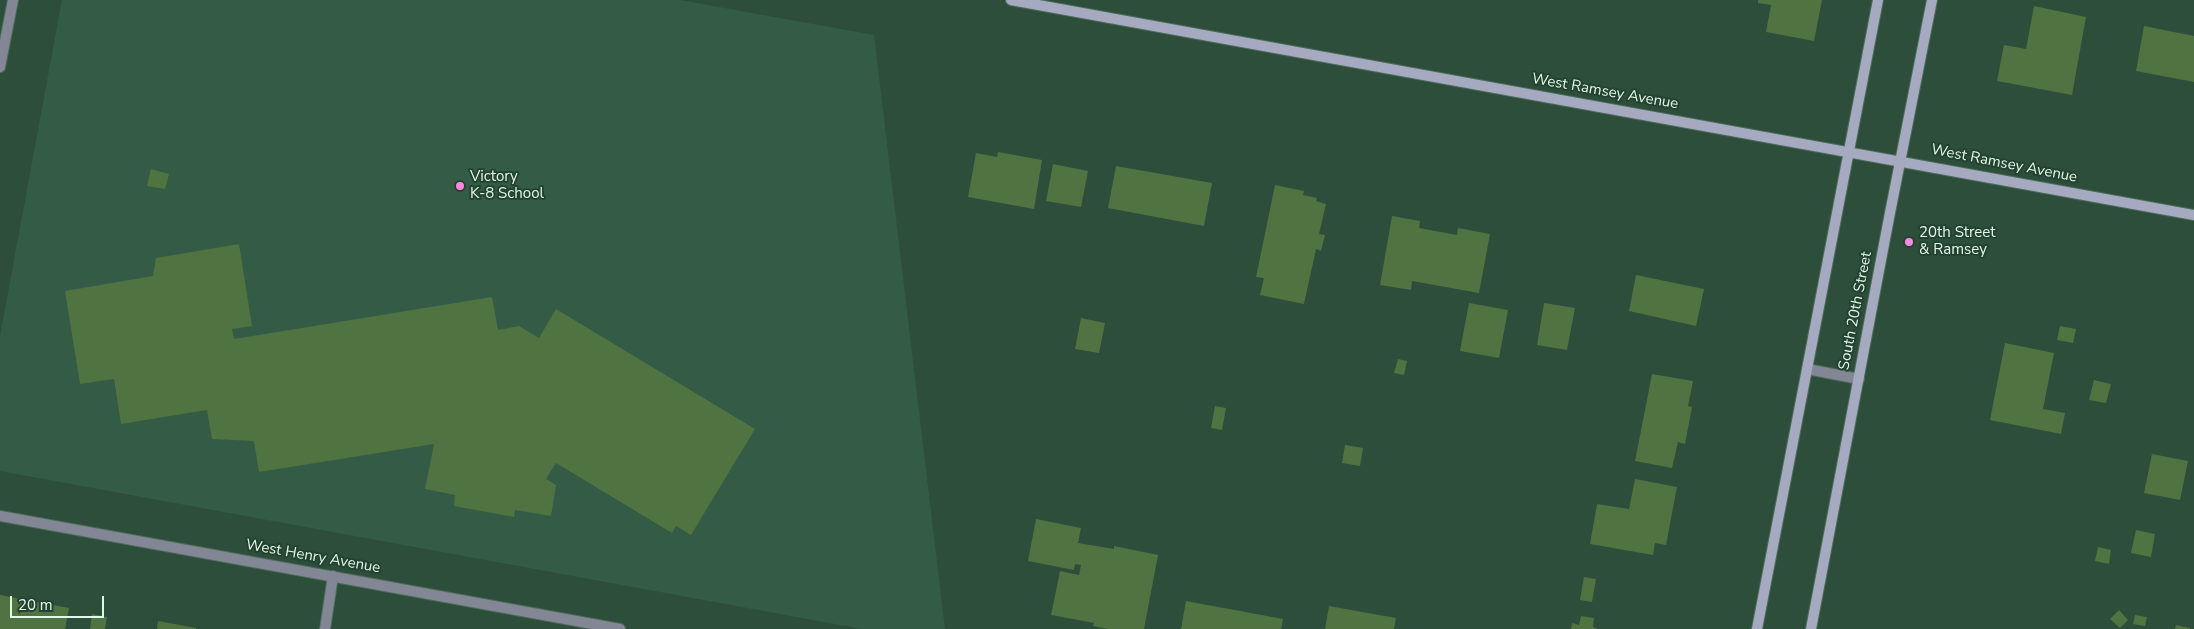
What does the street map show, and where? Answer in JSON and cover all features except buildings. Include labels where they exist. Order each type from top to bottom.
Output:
[{"type":"street","points":[[0,67],[13,0]]},
{"type":"street","name":"West Ramsey Avenue","points":[[1011,0],[2194,215]]},
{"type":"street","points":[[1757,629],[1878,0]]},
{"type":"street","name":"South 20th Street","points":[[1812,629],[1932,0]]},
{"type":"street","points":[[1807,370],[1859,379]]},
{"type":"street","name":"West Henry Avenue","points":[[0,516],[620,629]]},
{"type":"street","points":[[325,629],[333,576]]},
{"type":"shaded area","name":"Victory K-8 School","points":[[62,0],[680,0],[874,35],[945,629],[862,629],[0,471],[0,336]]},
{"type":"place","name":"Victory K-8 School","points":[[460,186]]},
{"type":"place","name":"20th Street & Ramsey","points":[[1909,242]]}]
